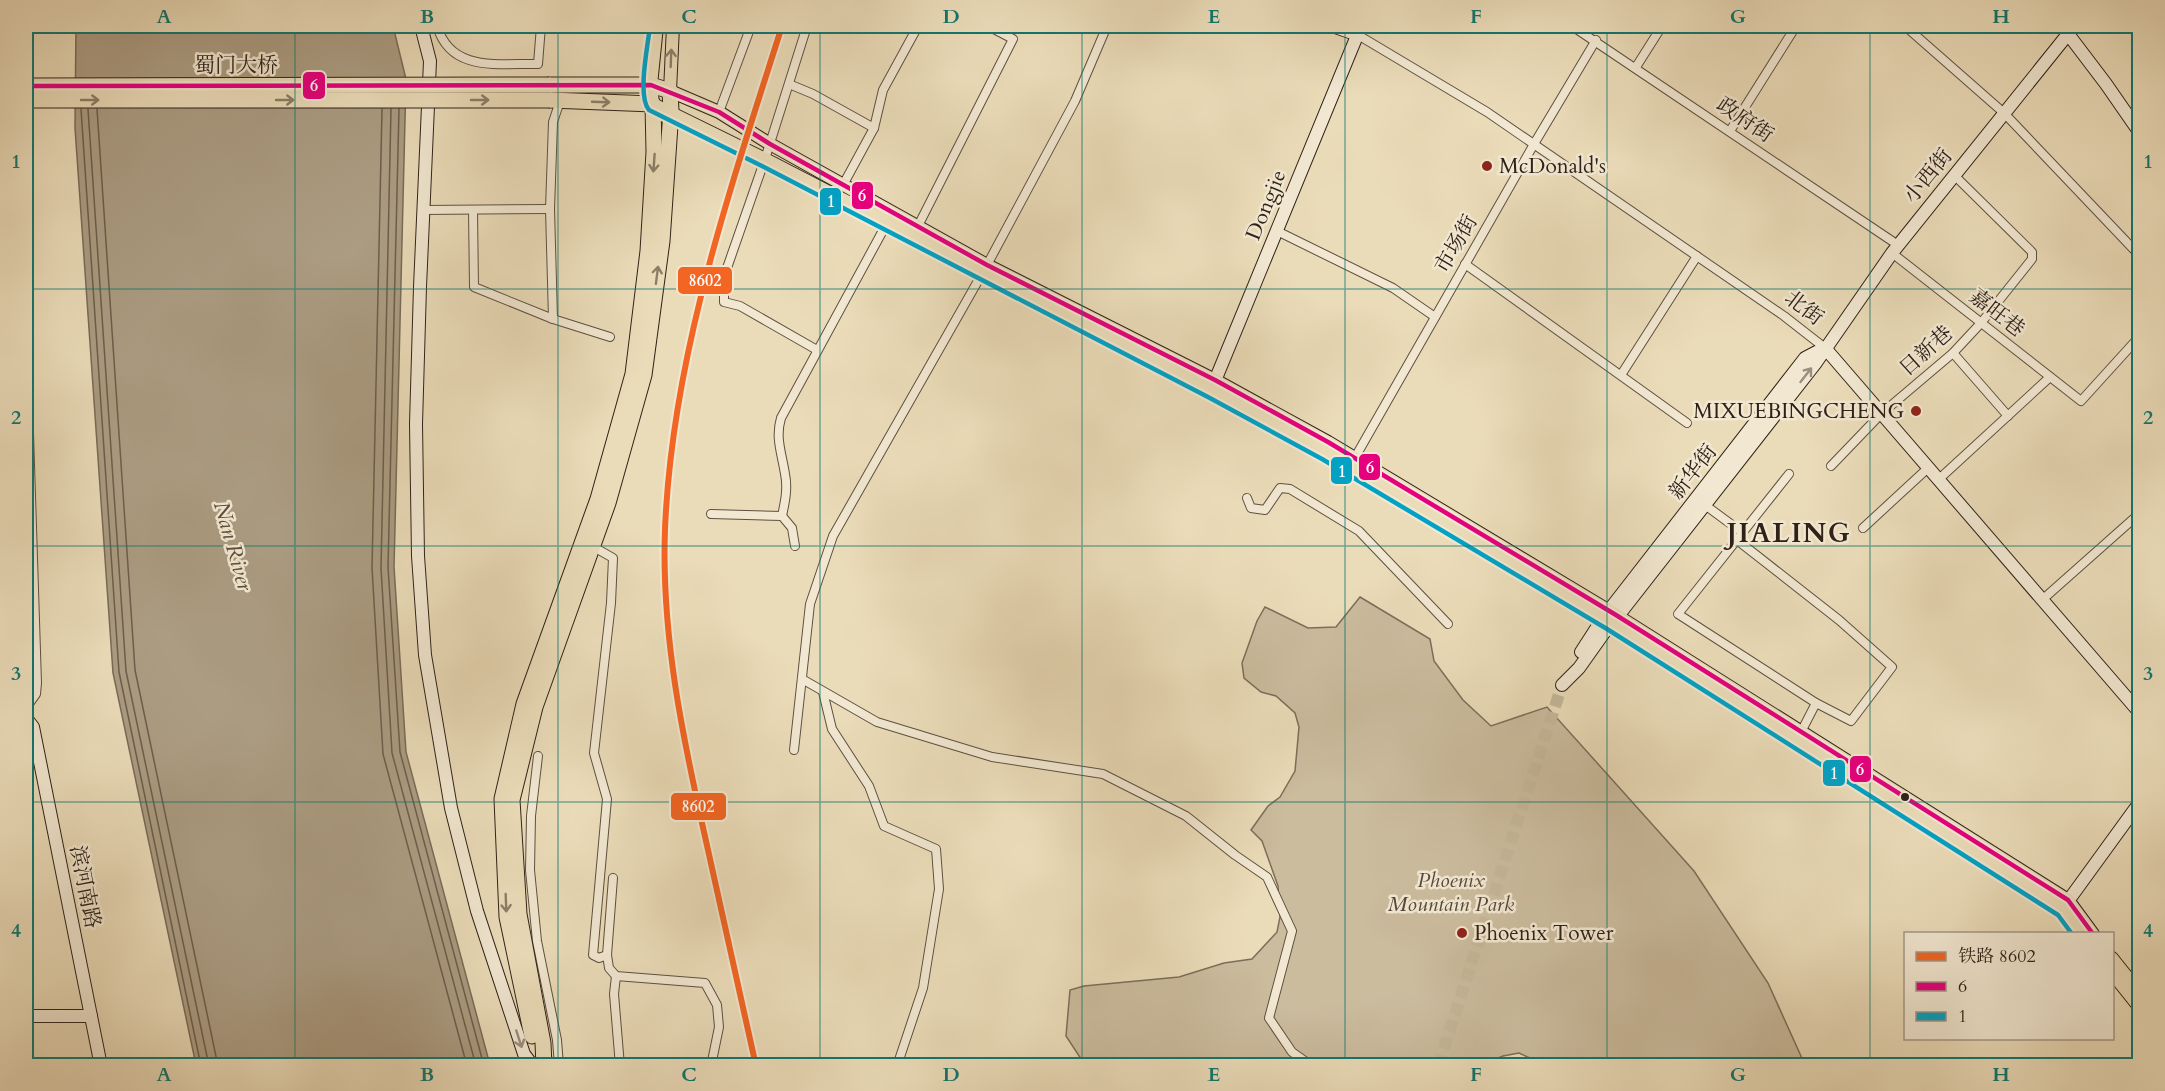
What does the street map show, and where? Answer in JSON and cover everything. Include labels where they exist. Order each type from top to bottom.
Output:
[{"type":"highway","points":[[534,1065],[526,1008],[507,917],[502,799],[525,704],[587,545],[608,503],[644,375],[662,241],[671,111],[670,91],[651,85],[553,95]]},
{"type":"highway","name":"蜀门大桥","points":[[28,93],[553,95]]},
{"type":"highway","points":[[544,1065],[543,1043],[519,914],[512,800],[535,707],[587,545],[633,374],[648,251],[654,152],[653,104],[553,95]]},
{"type":"main road","points":[[657,26],[651,85],[653,104],[671,111],[887,223],[985,269],[1213,385],[1352,462],[1801,732],[2065,905],[2093,932]]},
{"type":"main road","points":[[672,26],[670,91],[719,112],[770,144],[918,226],[985,269]]},
{"type":"main road","points":[[1611,617],[2065,905],[2081,932]]},
{"type":"main road","points":[[2114,961],[2139,993]]},
{"type":"main road","points":[[2114,976],[2139,1008]]},
{"type":"street","points":[[421,26],[430,61],[416,424],[418,556],[425,655],[451,808],[477,911],[524,1054],[534,1065]]},
{"type":"street","points":[[438,26],[448,47],[471,62],[538,64],[541,26]]},
{"type":"street","points":[[719,112],[751,26]]},
{"type":"street","points":[[807,26],[723,285],[724,302],[740,306],[817,350]]},
{"type":"street","points":[[843,185],[874,128],[883,90],[918,26]]},
{"type":"street","points":[[918,226],[1013,39],[988,26]]},
{"type":"street","points":[[794,750],[810,604],[833,536],[985,269],[1075,101],[1107,26]]},
{"type":"street","points":[[1332,26],[1359,30]]},
{"type":"street","name":"政府街","points":[[1572,26],[1730,131],[1895,249]]},
{"type":"street","points":[[1636,67],[1662,26]]},
{"type":"street","points":[[1730,131],[1796,26]]},
{"type":"street","points":[[1905,26],[2004,113],[2139,256]]},
{"type":"street","name":"北街","points":[[1359,30],[1534,144],[1784,316],[1825,348],[2139,713]]},
{"type":"street","name":"Dongjie","points":[[1213,385],[1359,30]]},
{"type":"street","points":[[2065,30],[2139,133]]},
{"type":"street","name":"小西街","points":[[1825,348],[1895,249],[2004,113],[2065,30]]},
{"type":"street","name":"市场街","points":[[1352,462],[1596,40]]},
{"type":"street","points":[[789,84],[813,94],[874,128]]},
{"type":"street","points":[[552,319],[550,209],[553,95]]},
{"type":"street","name":"日新巷","points":[[1831,466],[1881,414],[1953,353],[1981,323],[2032,260],[2032,252],[1954,176]]},
{"type":"street","points":[[423,210],[550,209]]},
{"type":"street","points":[[473,210],[474,287],[552,319],[610,337]]},
{"type":"street","points":[[782,516],[786,497],[786,476],[778,441],[778,426],[784,410],[887,223]]},
{"type":"street","points":[[1277,231],[1393,288],[1435,317]]},
{"type":"street","name":"嘉旺巷","points":[[1895,249],[1981,323],[2081,401],[2139,336]]},
{"type":"street","points":[[1621,375],[1697,256]]},
{"type":"street","points":[[1465,264],[1687,423]]},
{"type":"street","name":"新华街","points":[[1825,348],[1705,505],[1611,617],[1573,664],[1562,686],[1579,668],[1611,617],[1805,358],[1825,348]]},
{"type":"street","points":[[1953,353],[2008,416]]},
{"type":"street","points":[[1938,480],[2050,377]]},
{"type":"street","points":[[26,708],[36,694],[38,683],[28,402]]},
{"type":"street","points":[[1863,528],[1928,468]]},
{"type":"street","points":[[1705,505],[1740,536],[1839,620],[1892,667],[1851,721],[1816,703],[1678,614],[1740,536],[1789,474]]},
{"type":"street","points":[[1246,498],[1251,508],[1265,510],[1280,488],[1290,489],[1359,531],[1448,624]]},
{"type":"street","points":[[2042,600],[2139,513]]},
{"type":"street","points":[[711,514],[782,516],[792,528],[795,546]]},
{"type":"street","points":[[587,545],[614,558],[594,753],[606,799],[593,955],[599,958],[607,955]]},
{"type":"street","points":[[802,679],[878,722],[993,757],[1103,774],[1186,816],[1235,855],[1268,876],[1292,931],[1269,1018],[1292,1052],[1312,1065]]},
{"type":"street","points":[[823,692],[831,729],[869,786],[884,826],[936,849],[939,889],[923,988],[897,1065]]},
{"type":"street","points":[[1801,732],[1816,703]]},
{"type":"street","name":"滨河南路","points":[[26,718],[33,727],[101,1065]]},
{"type":"street","points":[[538,756],[531,816],[530,870],[537,941],[557,1040],[559,1065]]},
{"type":"street","points":[[2065,905],[2139,802]]},
{"type":"street","points":[[613,878],[607,955],[609,968],[616,976],[705,983],[717,1005],[719,1027],[711,1065]]},
{"type":"street","points":[[616,976],[614,994],[620,1065]]},
{"type":"street","points":[[509,1010],[526,1008]]},
{"type":"street","points":[[26,1016],[91,1016]]},
{"type":"green space","name":"Phoenix Mountain Park","points":[[1360,597],[1430,639],[1434,661],[1463,700],[1491,726],[1547,707],[1694,871],[1768,983],[1805,1065],[1547,1066],[1519,1053],[1503,1056],[1479,1066],[1091,1066],[1083,1062],[1066,1036],[1070,990],[1084,986],[1179,977],[1224,963],[1252,959],[1277,932],[1280,917],[1278,886],[1262,841],[1251,830],[1268,806],[1280,797],[1295,771],[1299,727],[1295,713],[1276,696],[1261,692],[1244,678],[1242,663],[1257,621],[1265,607],[1308,628],[1336,627]]},
{"type":"water","name":"Nan River","points":[[76,26],[393,26],[406,79],[394,567],[406,752],[490,1065],[196,1065],[113,673],[75,128]]},
{"type":"tunnel","points":[[1438,1066],[1562,685]]},
{"type":"rail line","name":"8602","points":[[756,1066],[697,803],[675,686],[666,608],[665,529],[670,464],[691,337],[724,212],[782,26]]},
{"type":"transit line","name":"1","points":[[650,26],[644,82],[644,94],[649,110],[1208,397],[1322,459],[1607,629],[2058,915],[2071,932]]},
{"type":"transit line","name":"6","points":[[26,86],[651,85],[719,112],[770,144],[987,265],[1215,380],[1328,442],[1616,615],[2068,900],[2092,932]]},
{"type":"place","name":"McDonald's","points":[[1487,166]]},
{"type":"place","name":"MIXUEBINGCHENG","points":[[1916,411]]},
{"type":"place","name":"Phoenix Tower","points":[[1462,933]]},
{"type":"district","name":"JIALING","points":[[1789,533]]}]
